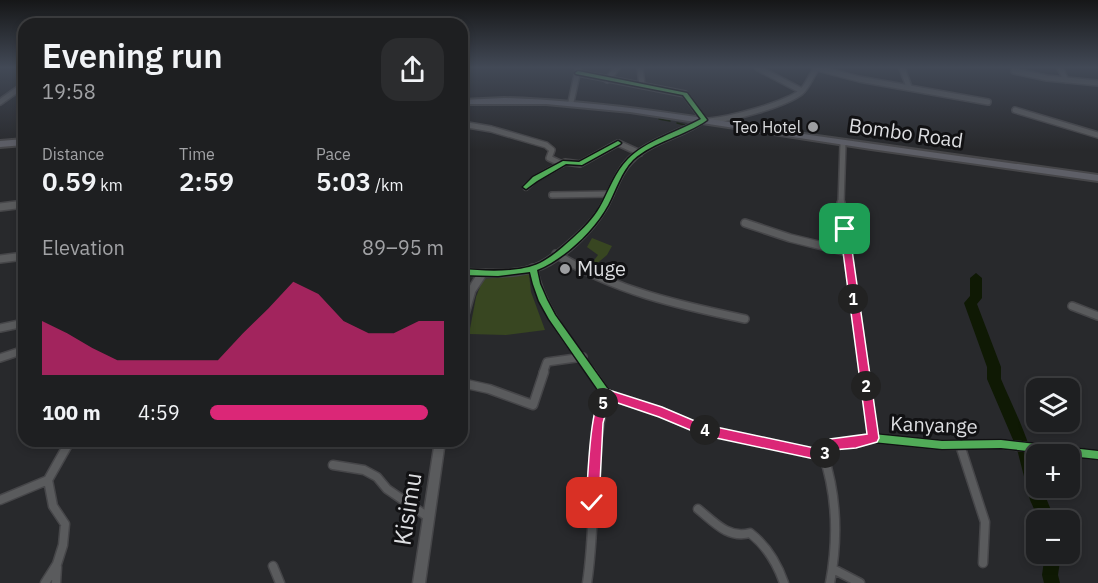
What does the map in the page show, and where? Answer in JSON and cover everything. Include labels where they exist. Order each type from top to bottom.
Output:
[{"type":"main road","name":"Bombo Road","points":[[468,102],[537,100],[675,114],[843,142],[1098,178]]},
{"type":"main road","points":[[0,144],[18,142]]},
{"type":"street","points":[[571,102],[572,95]]},
{"type":"street","points":[[686,95],[707,121]]},
{"type":"street","points":[[468,273],[482,274],[533,268],[556,254],[587,229],[631,159],[640,153],[707,121],[736,115],[795,95]]},
{"type":"street","points":[[952,95],[988,102]]},
{"type":"street","points":[[1015,110],[1098,135]]},
{"type":"street","points":[[468,125],[491,129],[546,145],[552,150],[549,158],[562,164]]},
{"type":"street","points":[[843,142],[841,187],[846,252],[873,438]]},
{"type":"street","points":[[526,187],[535,179],[562,164],[568,162],[580,164],[618,143],[640,153]]},
{"type":"street","points":[[552,195],[611,194]]},
{"type":"street","points":[[0,207],[18,205]]},
{"type":"street","points":[[745,223],[790,238],[846,252]]},
{"type":"street","points":[[556,254],[593,275],[677,305],[746,319]]},
{"type":"street","points":[[0,259],[18,257]]},
{"type":"street","points":[[533,268],[536,289],[545,306],[583,357],[606,394],[662,412],[702,430],[823,454],[829,466],[834,518],[833,569],[830,583]]},
{"type":"street","points":[[468,301],[471,291],[482,274]]},
{"type":"street","points":[[1072,306],[1098,316]]},
{"type":"street","points":[[0,328],[18,324]]},
{"type":"street","points":[[0,358],[18,352]]},
{"type":"street","points":[[468,384],[489,389],[533,405],[547,362],[583,357]]},
{"type":"street","points":[[587,583],[593,545],[593,473],[598,423],[606,394]]},
{"type":"street","name":"Kanyange","points":[[823,454],[830,445],[856,443],[873,438],[890,442],[1001,444],[1098,455]]},
{"type":"street","points":[[960,445],[985,522],[983,563]]},
{"type":"street","points":[[0,500],[48,480],[53,474],[63,447]]},
{"type":"street","name":"Kisimu","points":[[419,583],[439,447]]},
{"type":"street","points":[[333,465],[364,470],[378,477],[387,489],[428,517]]},
{"type":"street","points":[[45,583],[57,564],[63,545],[65,525],[53,506],[48,480]]},
{"type":"street","points":[[698,509],[725,531],[738,536],[750,533],[754,536],[765,547],[784,583]]},
{"type":"street","points":[[57,564],[57,583]]},
{"type":"street","points":[[273,566],[280,583]]},
{"type":"street","points":[[833,569],[860,583]]},
{"type":"green space","points":[[592,238],[612,246],[607,255],[588,271],[583,268],[588,261],[592,263],[598,255],[587,247]]},
{"type":"green space","points":[[529,274],[531,292],[545,330],[506,335],[469,334],[476,297],[483,279]]},
{"type":"waterway","points":[[659,119],[670,121]]},
{"type":"waterway","points":[[677,123],[689,126]]},
{"type":"waterway","points":[[976,278],[976,298],[970,303],[994,367],[994,379],[1021,444]]},
{"type":"waterway","points":[[1024,451],[1042,510]]},
{"type":"waterway","points":[[1052,564],[1050,575],[1052,583]]},
{"type":"cycle path","points":[[468,272],[489,273],[535,268],[543,265],[571,244],[596,218],[622,170],[631,159],[654,144],[704,120],[686,95]]},
{"type":"cycle path","points":[[526,187],[535,179],[565,162],[580,164],[618,143]]},
{"type":"cycle path","points":[[533,268],[536,284],[552,317],[606,394],[661,412],[701,430],[819,455],[823,454],[830,445],[856,443],[873,438],[942,445],[1001,444],[1098,455]]},
{"type":"place","name":"Teo Hotel","points":[[813,127]]},
{"type":"place","name":"Muge","points":[[565,269]]},
{"type":"route","points":[[592,503],[598,423],[606,394],[662,412],[702,430],[819,455],[823,454],[830,445],[856,443],[873,438],[846,252],[845,229]]}]
